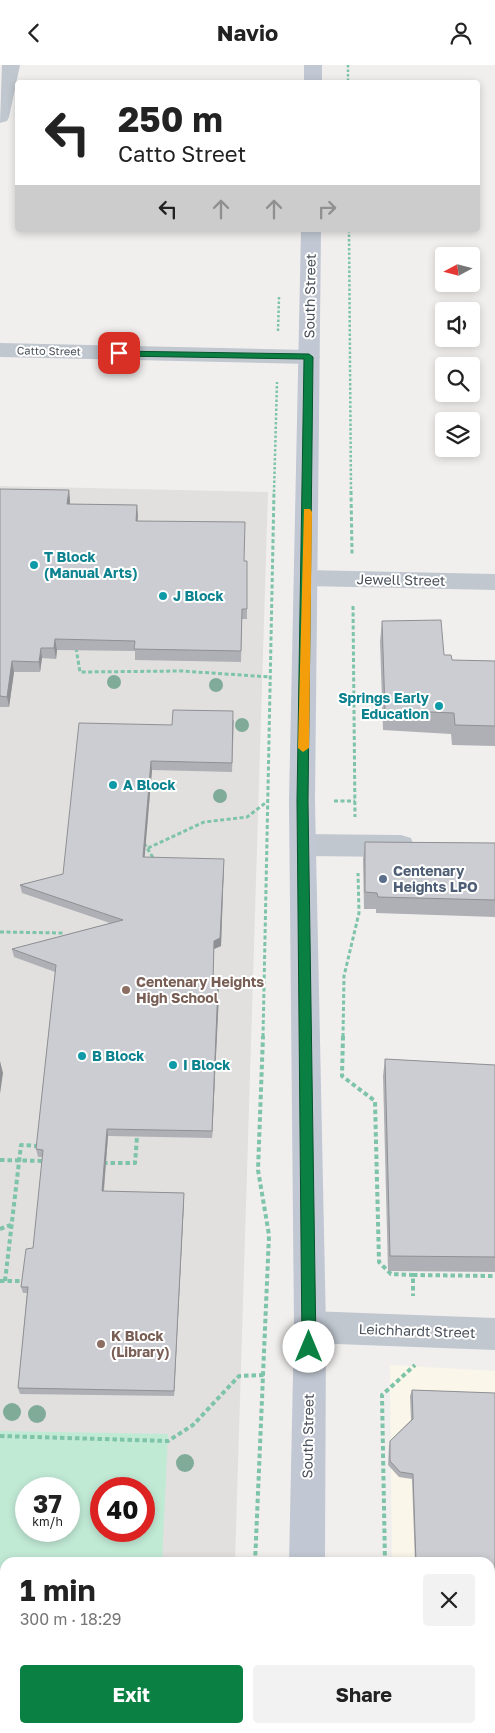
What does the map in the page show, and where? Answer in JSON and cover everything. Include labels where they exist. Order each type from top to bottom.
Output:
[{"type":"street","points":[[0,117],[11,65]]},
{"type":"street","points":[[313,65],[313,80]]},
{"type":"street","name":"South Street","points":[[307,1557],[310,1327],[303,845],[311,232]]},
{"type":"street","name":"Catto Street","points":[[0,350],[309,357]]},
{"type":"street","name":"Jewell Street","points":[[306,578],[495,583]]},
{"type":"street","points":[[303,845],[426,847]]},
{"type":"street","name":"Leichhardt Street","points":[[310,1327],[495,1334]]},
{"type":"path","points":[[348,65],[348,80]]},
{"type":"path","points":[[349,232],[355,801],[360,913],[344,976],[342,1076],[375,1101],[379,1262],[391,1273],[495,1277]]},
{"type":"path","points":[[255,1557],[264,1375],[268,1235],[258,1170],[267,916],[267,801],[277,374]]},
{"type":"path","points":[[76,643],[80,672],[182,671],[270,677]]},
{"type":"path","points":[[148,848],[204,822],[247,817],[267,801]]},
{"type":"path","points":[[328,801],[355,801]]},
{"type":"path","points":[[136,843],[145,843],[158,866]]},
{"type":"path","points":[[0,932],[63,933]]},
{"type":"path","points":[[96,1163],[134,1163],[137,1137]]},
{"type":"path","points":[[25,1281],[2,1281],[21,1145],[39,1146]]},
{"type":"path","points":[[0,1160],[48,1161]]},
{"type":"path","points":[[0,1229],[11,1225]]},
{"type":"path","points":[[385,1557],[382,1395],[415,1367],[413,1331],[414,1275]]},
{"type":"path","points":[[0,1436],[168,1441],[193,1425],[239,1376],[264,1375]]},
{"type":"shaded area","name":"Centenary Heights High School","points":[[0,486],[268,492],[235,1557],[0,1557]]},
{"type":"shaded area","points":[[390,1365],[495,1371],[495,1557],[392,1557]]},
{"type":"green space","points":[[0,1431],[168,1434],[162,1557],[0,1557]]},
{"type":"building","points":[[0,489],[69,490],[67,504],[137,505],[136,521],[245,522],[244,561],[247,561],[247,609],[242,609],[241,651],[134,649],[135,641],[55,639],[54,648],[41,648],[39,662],[12,661],[7,697],[0,696]]},
{"type":"building","name":"Springs Early Education","points":[[441,620],[444,655],[451,655],[452,660],[495,661],[495,726],[455,725],[454,713],[385,710],[382,621]]},
{"type":"building","points":[[173,710],[233,711],[232,763],[151,761],[143,857],[224,859],[220,938],[214,941],[213,980],[218,985],[212,1131],[107,1129],[102,1191],[184,1193],[174,1391],[18,1388],[28,1287],[21,1287],[26,1249],[33,1248],[43,1150],[36,1149],[56,965],[12,949],[123,920],[20,885],[63,874],[79,723],[172,725]]},
{"type":"building","points":[[365,842],[495,843],[495,900],[378,897],[377,893],[365,892]]},
{"type":"building","points":[[385,1059],[495,1065],[495,1257],[390,1256]]},
{"type":"building","points":[[412,1390],[495,1393],[495,1557],[416,1557],[413,1474],[400,1472],[390,1461],[390,1441],[413,1419]]},
{"type":"slow traffic","points":[[303,748],[307,512]]},
{"type":"place","name":"T Block (Manual Arts)","points":[[34,565]]},
{"type":"place","name":"J Block","points":[[163,596]]},
{"type":"place","name":"Springs Early Education","points":[[439,706]]},
{"type":"place","name":"A Block","points":[[113,785]]},
{"type":"place","name":"Centenary Heights LPO","points":[[383,879]]},
{"type":"place","name":"Centenary Heights High School","points":[[126,990]]},
{"type":"place","name":"B Block","points":[[82,1056]]},
{"type":"place","name":"I Block","points":[[173,1065]]},
{"type":"place","name":"K Block (Library)","points":[[101,1344]]},
{"type":"route","points":[[119,353],[309,357],[302,801],[309,1347]]}]
